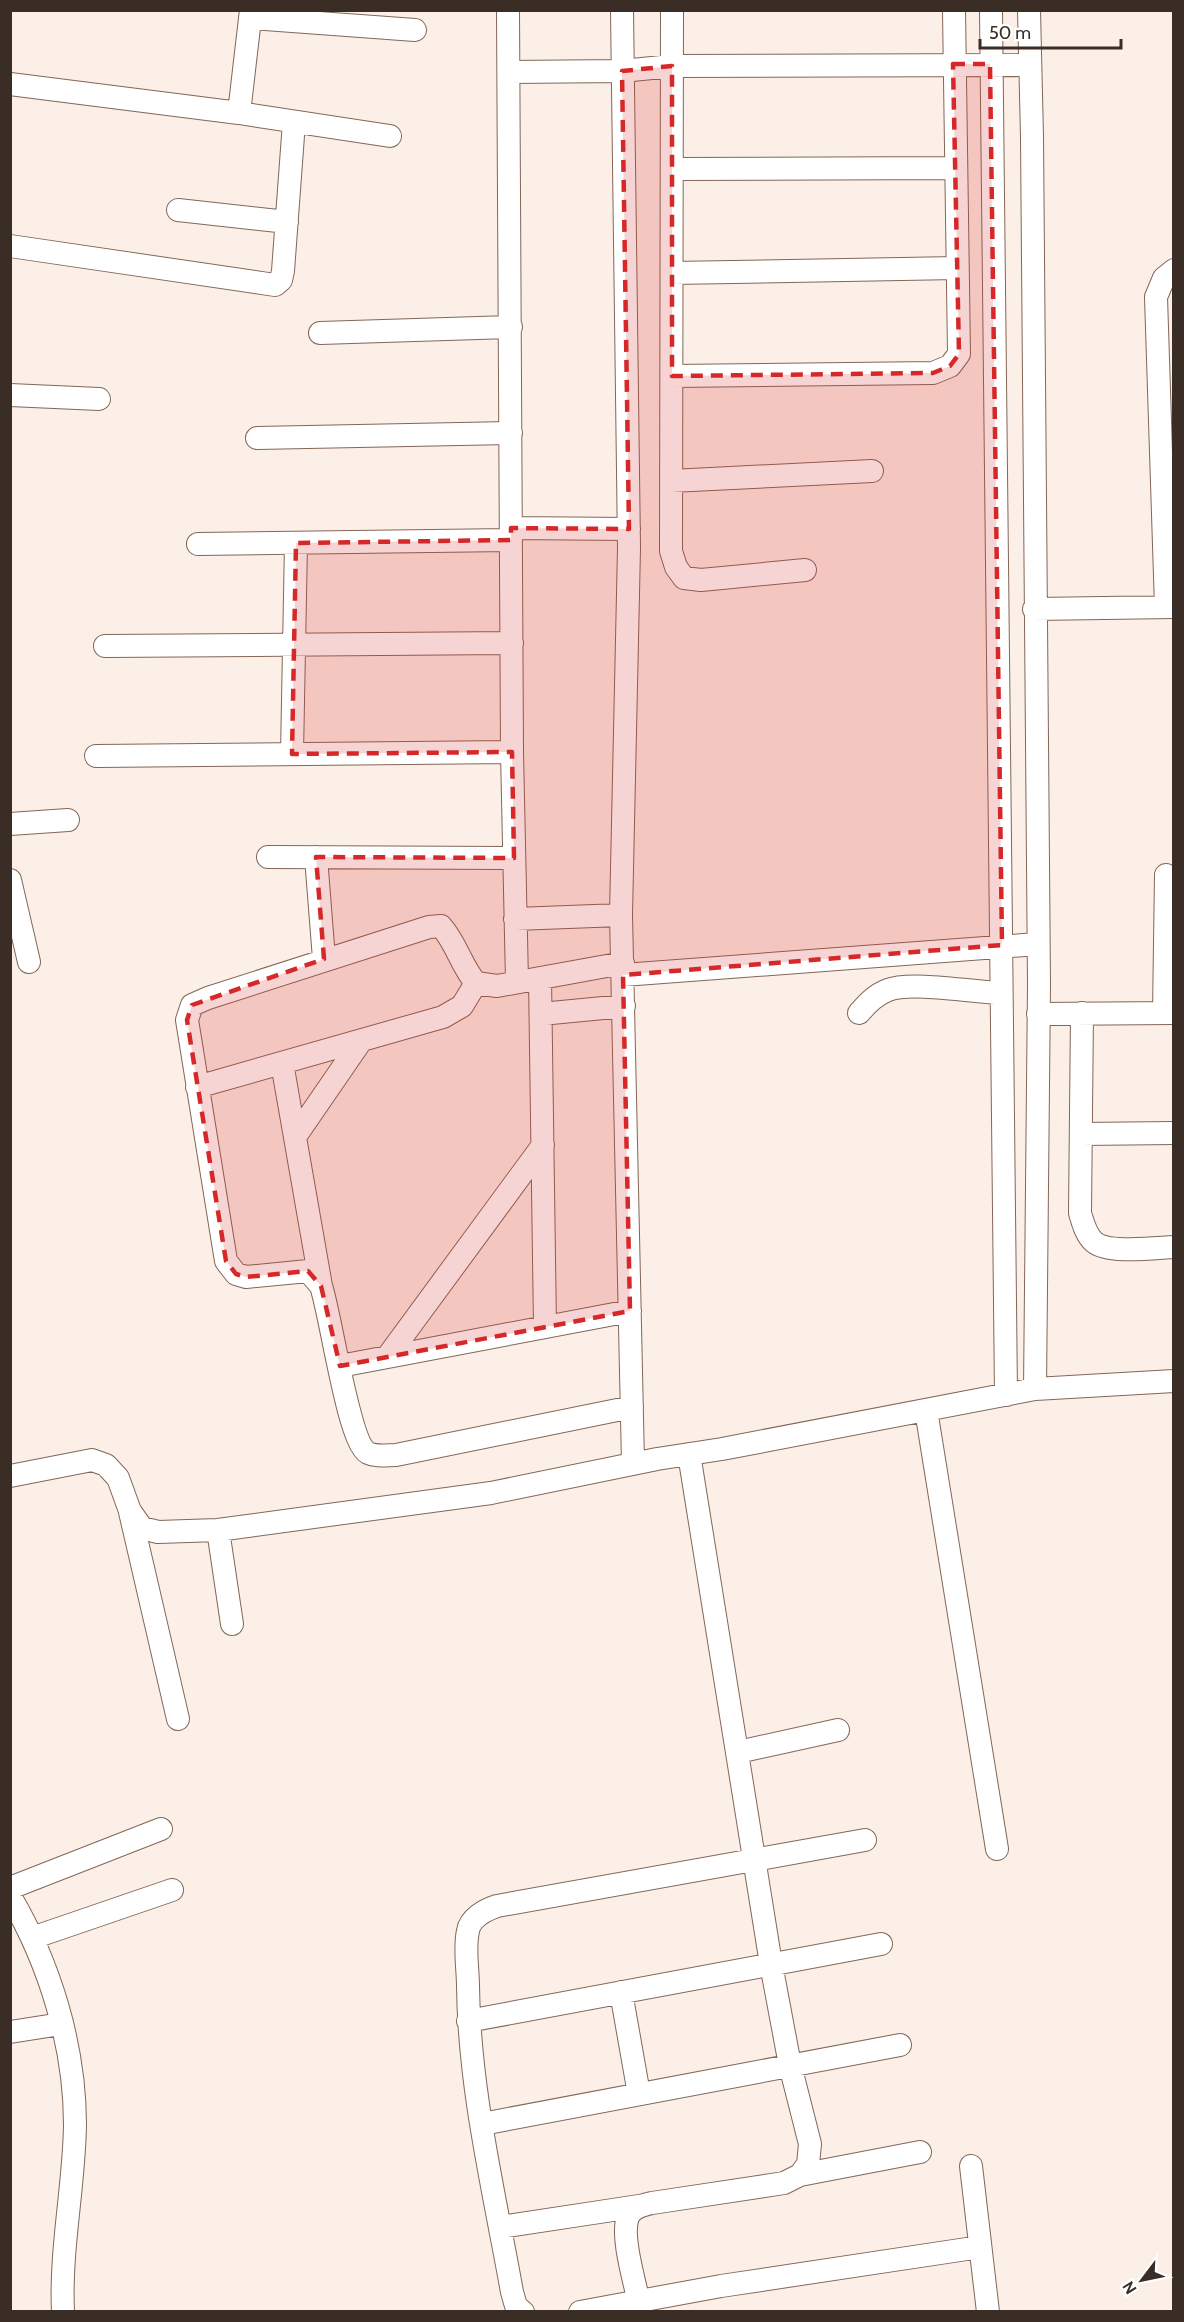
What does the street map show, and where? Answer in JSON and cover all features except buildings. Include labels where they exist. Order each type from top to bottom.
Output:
[{"type":"street","points":[[508,10],[512,752],[517,982]]},
{"type":"street","points":[[622,10],[629,529],[621,915],[633,1463]]},
{"type":"street","points":[[672,10],[671,550],[676,567],[684,578],[701,580],[806,570]]},
{"type":"street","points":[[672,376],[933,373],[950,366],[959,354],[954,10]]},
{"type":"street","points":[[991,10],[1006,1395]]},
{"type":"street","points":[[1029,10],[1038,944],[1035,1389]]},
{"type":"street","points":[[239,113],[250,14],[415,30]]},
{"type":"street","points":[[509,72],[622,70],[672,66],[1029,65]]},
{"type":"street","points":[[10,84],[239,113],[390,136]]},
{"type":"street","points":[[10,246],[274,285],[281,280],[283,272],[294,122]]},
{"type":"street","points":[[672,169],[955,168]]},
{"type":"street","points":[[178,210],[287,222]]},
{"type":"street","points":[[672,273],[957,268]]},
{"type":"street","points":[[1034,609],[1170,607],[1156,297],[1164,278],[1173,270]]},
{"type":"street","points":[[320,333],[511,327]]},
{"type":"street","points":[[10,395],[99,399]]},
{"type":"street","points":[[257,438],[511,433]]},
{"type":"street","points":[[671,481],[872,471]]},
{"type":"street","points":[[198,544],[296,543],[629,529]]},
{"type":"street","points":[[292,754],[296,543]]},
{"type":"street","points":[[105,646],[512,643]]},
{"type":"street","points":[[96,756],[512,752]]},
{"type":"street","points":[[10,824],[68,820]]},
{"type":"street","points":[[268,856],[514,858]]},
{"type":"street","points":[[316,857],[324,959]]},
{"type":"street","points":[[1038,1014],[1168,1013],[1166,875]]},
{"type":"street","points":[[10,880],[29,962]]},
{"type":"street","points":[[515,919],[621,915]]},
{"type":"street","points":[[321,1286],[308,1271],[294,1270],[246,1277],[236,1274],[226,1261],[187,1020],[192,1005],[324,959],[429,927],[441,927],[452,939],[466,971],[476,984],[496,986],[540,978],[623,969],[1038,944]]},
{"type":"street","points":[[540,978],[545,1327]]},
{"type":"street","points":[[197,1087],[453,1013],[462,1006],[476,984]]},
{"type":"street","points":[[859,1013],[874,997],[891,989],[910,987],[1000,993]]},
{"type":"street","points":[[541,1014],[624,1006]]},
{"type":"street","points":[[1082,1013],[1080,1213],[1093,1241],[1104,1248],[1173,1247]]},
{"type":"street","points":[[295,1137],[361,1041]]},
{"type":"street","points":[[282,1063],[321,1286],[357,1440],[367,1452],[381,1456],[632,1407]]},
{"type":"street","points":[[1081,1134],[1173,1133]]},
{"type":"street","points":[[388,1356],[543,1145]]},
{"type":"street","points":[[340,1366],[630,1311]]},
{"type":"street","points":[[130,1511],[142,1528],[158,1532],[219,1530],[491,1493],[633,1463],[1035,1389],[1173,1381]]},
{"type":"street","points":[[926,1410],[997,1849]]},
{"type":"street","points":[[689,1454],[771,1964],[790,2065],[810,2144],[808,2164],[800,2175]]},
{"type":"street","points":[[10,1476],[92,1460],[106,1465],[118,1478],[130,1511],[178,1719]]},
{"type":"street","points":[[219,1530],[232,1624]]},
{"type":"street","points":[[738,1752],[838,1730]]},
{"type":"street","points":[[10,1888],[162,1829]]},
{"type":"street","points":[[523,2312],[516,2306],[512,2292],[482,2124],[468,2021],[468,1930],[483,1911],[755,1858],[865,1840]]},
{"type":"street","points":[[32,1938],[172,1890]]},
{"type":"street","points":[[10,1896],[32,1938],[52,1986],[69,2052],[75,2127],[63,2250],[63,2312]]},
{"type":"street","points":[[468,2021],[882,1944]]},
{"type":"street","points":[[621,1992],[639,2094]]},
{"type":"street","points":[[10,2032],[61,2024]]},
{"type":"street","points":[[482,2124],[900,2045]]},
{"type":"street","points":[[500,2227],[784,2183],[800,2175],[920,2152]]},
{"type":"street","points":[[971,2166],[988,2312]]},
{"type":"street","points":[[639,2206],[629,2215],[626,2230],[640,2306]]},
{"type":"street","points":[[580,2312],[640,2306],[980,2247]]},
{"type":"highlighted area","points":[[953,64],[990,64],[1002,945],[623,975],[630,1311],[340,1366],[321,1286],[308,1271],[246,1277],[236,1274],[226,1261],[187,1020],[192,1005],[324,959],[316,857],[514,858],[512,752],[292,754],[296,543],[511,540],[511,528],[629,529],[622,71],[672,66],[672,376],[933,373],[950,366],[959,354]]}]
